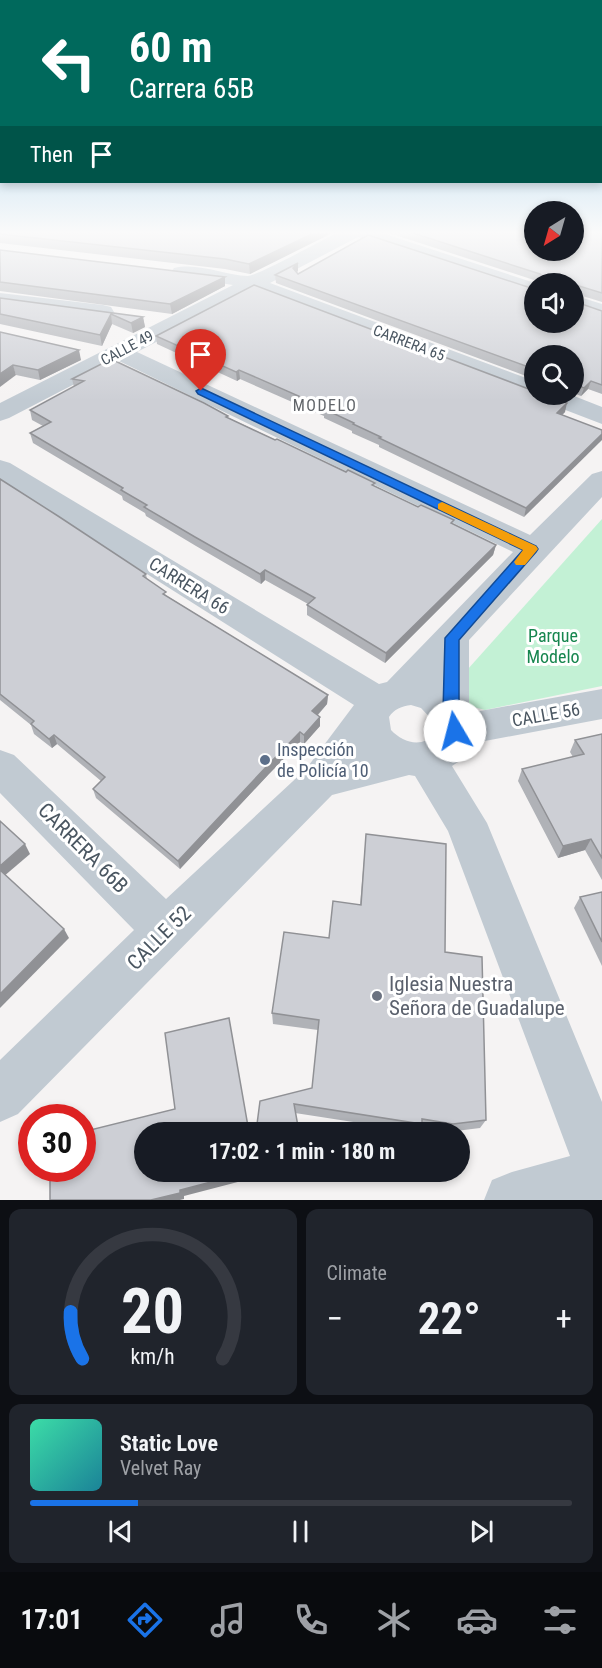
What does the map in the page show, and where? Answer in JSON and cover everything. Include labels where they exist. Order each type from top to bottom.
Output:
[{"type":"street","name":"CALLE 49","points":[[0,413],[242,289]]},
{"type":"street","name":"CARRERA 65","points":[[265,289],[524,386]]},
{"type":"street","points":[[0,299],[176,322]]},
{"type":"street","points":[[584,305],[602,311]]},
{"type":"street","points":[[78,349],[115,354],[532,549]]},
{"type":"street","points":[[0,386],[34,395]]},
{"type":"street","points":[[574,405],[602,416]]},
{"type":"street","name":"CARRERA 66","points":[[0,469],[384,700]]},
{"type":"street","name":"CALLE 52","points":[[0,1096],[166,930],[320,781],[384,700],[452,638],[532,549],[602,480]]},
{"type":"street","points":[[438,740],[452,638]]},
{"type":"street","points":[[438,740],[388,752],[375,739],[370,718],[384,700],[424,693],[438,700],[438,740],[466,823],[602,1168]]},
{"type":"street","name":"CALLE 56","points":[[438,740],[602,705]]},
{"type":"street","name":"CALLE 52","points":[[320,781],[438,740]]},
{"type":"street","name":"CARRERA 66B","points":[[0,767],[166,930]]},
{"type":"street","points":[[512,1200],[602,1174]]},
{"type":"green space","name":"Parque Modelo","points":[[602,519],[602,686],[485,710],[462,704],[459,679]]},
{"type":"building","points":[[54,289],[201,289],[170,304]]},
{"type":"building","points":[[246,289],[265,289],[524,387],[524,405],[565,405],[557,413],[602,430],[602,434],[526,508],[379,438],[381,437],[324,409],[326,408],[239,370],[236,372],[156,336]]},
{"type":"building","points":[[314,289],[524,289],[524,333],[584,333],[584,305],[602,311],[602,385],[591,381],[584,388],[584,345],[524,345],[524,365]]},
{"type":"building","points":[[589,289],[602,289],[602,293]]},
{"type":"building","points":[[0,298],[143,317],[131,323],[111,314],[100,335],[0,314]]},
{"type":"building","points":[[0,332],[79,350],[38,370],[13,365],[0,374]]},
{"type":"building","points":[[111,359],[275,440],[346,472],[348,470],[375,483],[372,485],[418,507],[421,505],[454,520],[451,523],[496,545],[386,653],[307,605],[315,598],[265,570],[260,574],[195,537],[144,507],[147,505],[121,490],[123,488],[30,433],[51,422],[30,410],[84,381],[72,379]]},
{"type":"building","points":[[0,479],[146,574],[143,576],[166,592],[163,594],[328,695],[312,711],[320,717],[304,735],[300,732],[178,861],[93,789],[105,777],[54,735],[49,739],[31,724],[34,721],[0,694]]},
{"type":"building","points":[[602,734],[602,858],[591,839],[563,846],[522,769],[584,754],[575,740]]},
{"type":"building","points":[[0,821],[25,844],[0,866]]},
{"type":"building","name":"Iglesia Nuestra Señora de Guadalupe","points":[[366,834],[446,844],[445,952],[482,957],[486,1120],[441,1122],[422,1119],[422,1122],[409,1122],[294,1104],[297,1122],[257,1122],[260,1101],[312,1088],[319,1020],[272,1013],[284,932],[329,938],[333,901],[361,905]]},
{"type":"building","points":[[0,870],[64,929],[0,994]]},
{"type":"building","points":[[602,892],[602,942],[580,897]]},
{"type":"building","points":[[229,1018],[247,1122],[134,1122],[134,1182],[211,1182],[151,1200],[50,1200],[50,1182],[96,1182],[96,1129],[175,1109],[165,1033]]},
{"type":"slow traffic","points":[[442,506],[532,549],[521,562]]},
{"type":"place","name":"Inspección de Policía 10","points":[[265,760]]},
{"type":"place","name":"Iglesia Nuestra Señora de Guadalupe","points":[[377,996]]},
{"type":"district","name":"MODELO","points":[[325,405]]},
{"type":"route","points":[[201,391],[532,549],[452,638],[451,712],[455,731]]}]
